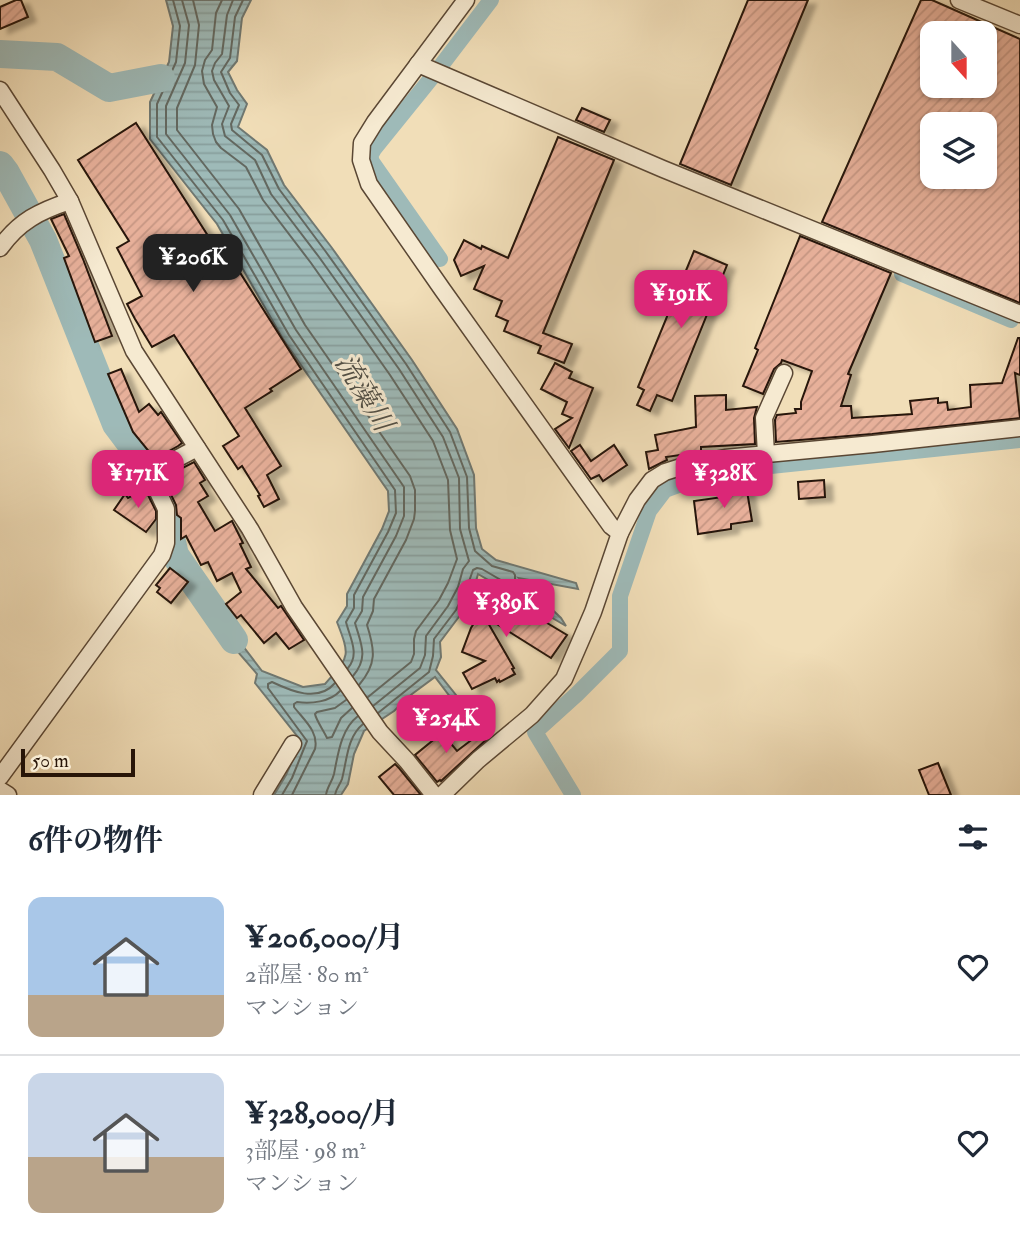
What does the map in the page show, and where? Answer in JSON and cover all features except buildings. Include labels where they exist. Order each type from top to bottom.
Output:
[{"type":"street","points":[[466,0],[374,122],[362,143],[362,160],[369,184],[611,526],[620,533]]},
{"type":"street","points":[[959,0],[1020,24]]},
{"type":"street","points":[[418,64],[663,169],[1020,314]]},
{"type":"street","points":[[0,90],[70,201],[134,351],[250,529],[294,607],[380,732],[434,795]]},
{"type":"street","points":[[0,247],[8,236],[44,209],[70,201]]},
{"type":"street","points":[[766,454],[764,418],[784,373]]},
{"type":"street","points":[[442,795],[478,760],[532,715],[564,679],[593,612],[620,533],[647,484],[665,472],[725,458],[1020,428]]},
{"type":"street","points":[[0,777],[162,555],[166,542],[166,509],[155,470],[197,448]]},
{"type":"street","points":[[262,795],[293,744]]},
{"type":"street","points":[[0,790],[8,795]]},
{"type":"water","name":"流藻川","points":[[166,0],[251,0],[242,18],[237,61],[228,72],[247,104],[238,127],[267,150],[284,185],[412,360],[457,429],[474,475],[476,528],[482,549],[496,560],[576,583],[578,589],[519,578],[566,626],[478,574],[473,592],[461,614],[440,642],[441,657],[436,670],[468,710],[473,727],[435,677],[394,711],[364,731],[354,754],[348,784],[341,795],[274,795],[301,741],[255,683],[257,674],[231,644],[236,637],[262,671],[303,687],[325,684],[345,656],[346,650],[337,622],[347,606],[347,594],[382,529],[389,511],[388,491],[283,339],[217,224],[150,139],[150,102],[169,62],[173,26]]},
{"type":"waterway","points":[[440,67],[491,0]]},
{"type":"waterway","points":[[0,54],[57,57],[109,88],[161,78]]},
{"type":"waterway","points":[[433,76],[370,156],[440,259]]},
{"type":"waterway","points":[[0,165],[43,240],[116,424],[155,476],[169,513],[175,555],[234,640]]},
{"type":"waterway","points":[[902,274],[1011,320]]},
{"type":"waterway","points":[[573,795],[535,732],[620,651],[620,596],[649,511],[665,490],[713,472],[1020,440]]}]
